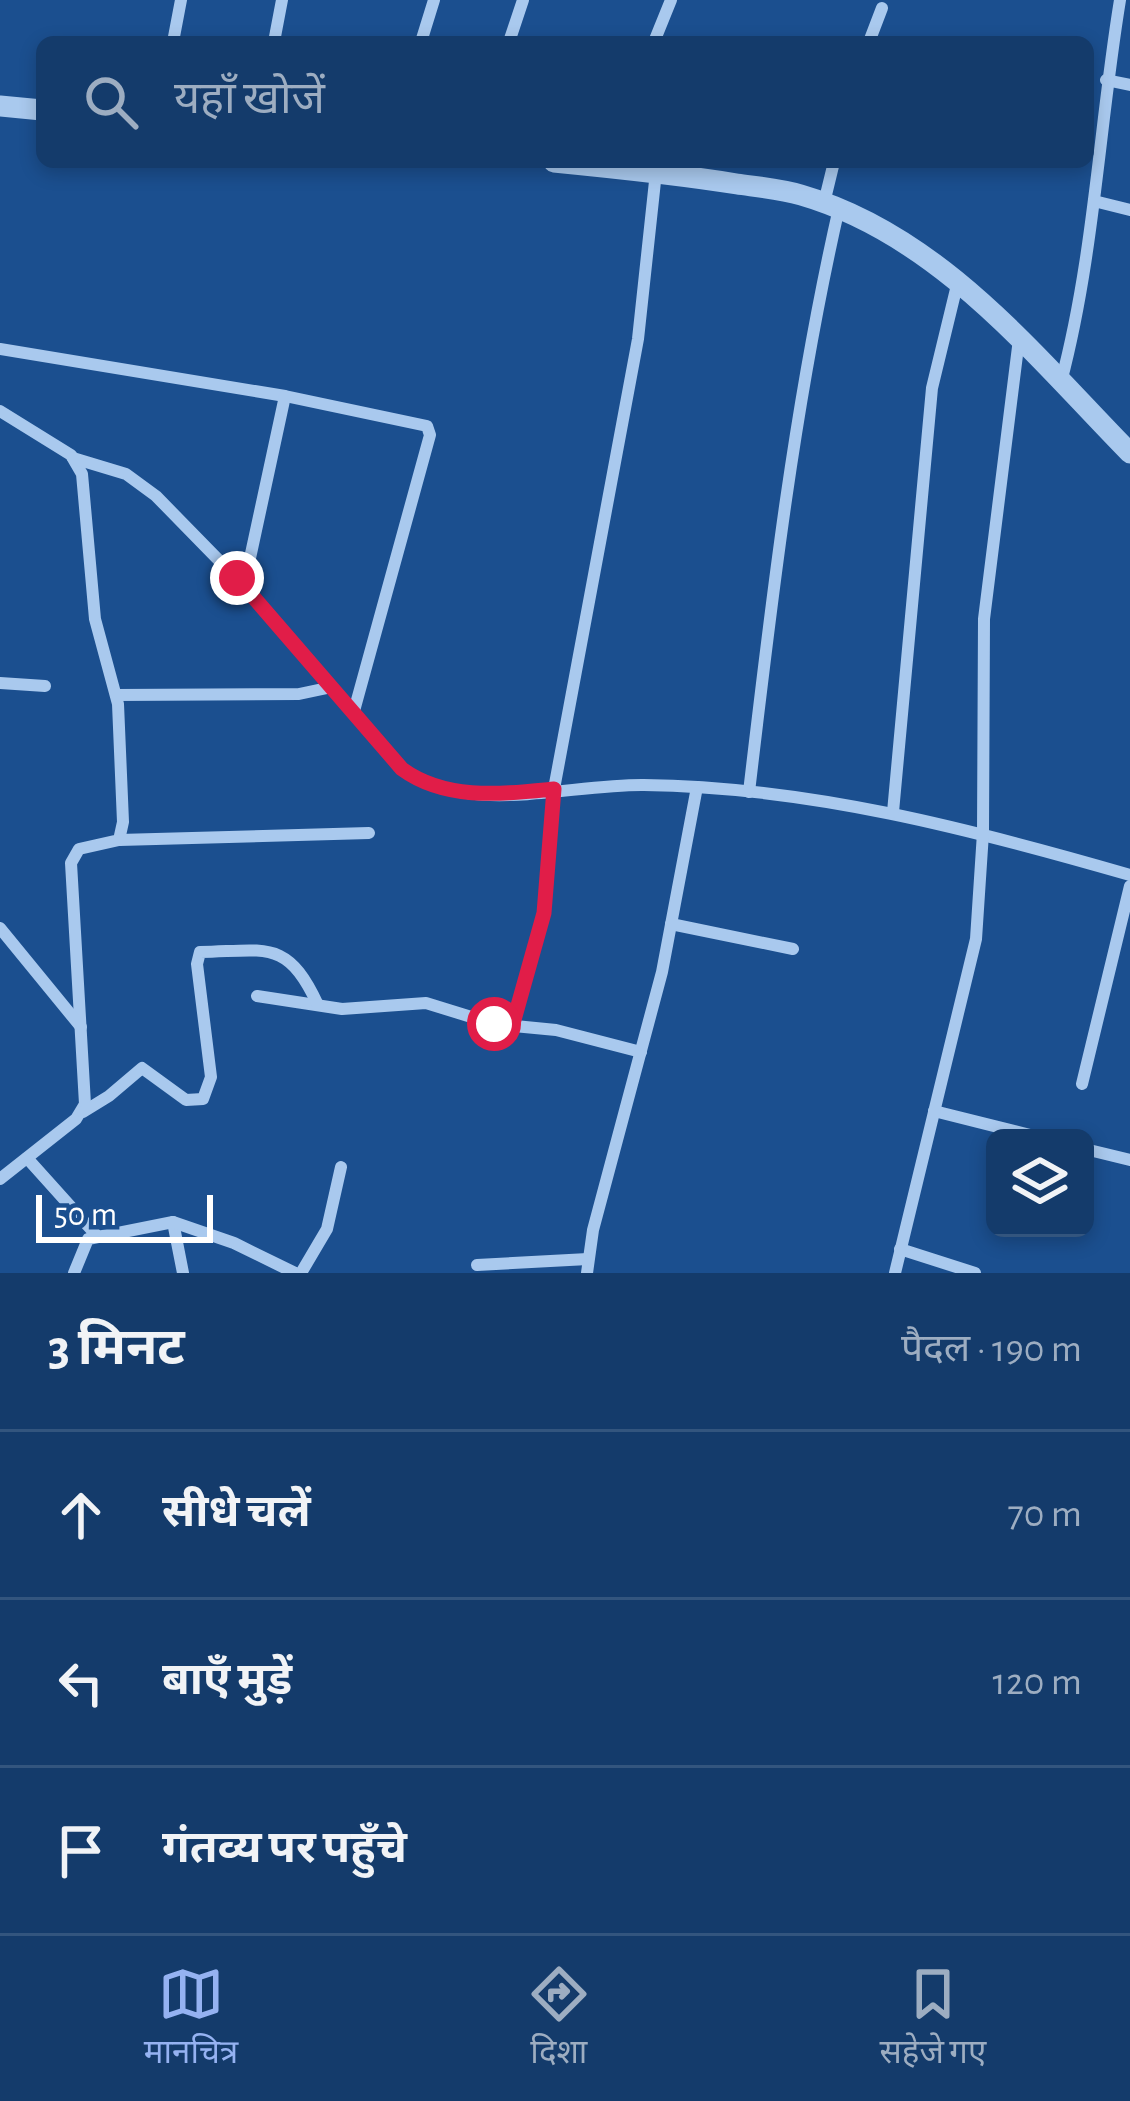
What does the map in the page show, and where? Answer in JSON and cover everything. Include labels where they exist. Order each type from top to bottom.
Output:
[{"type":"street","points":[[174,36],[181,0]]},
{"type":"street","points":[[275,36],[283,0]]},
{"type":"street","points":[[423,36],[434,0]]},
{"type":"street","points":[[510,36],[523,0]]},
{"type":"street","points":[[656,36],[671,0]]},
{"type":"street","points":[[1064,369],[1094,201],[1106,80],[1120,0]]},
{"type":"street","points":[[871,36],[882,8]]},
{"type":"street","points":[[1106,80],[1130,85]]},
{"type":"street","points":[[0,106],[36,109]]},
{"type":"street","points":[[630,168],[798,194],[831,188],[880,228],[958,280],[1020,337],[1064,369],[1130,453]]},
{"type":"street","points":[[512,1027],[544,913],[554,789],[638,339],[656,172]]},
{"type":"street","points":[[749,792],[831,188]]},
{"type":"street","points":[[1094,201],[1130,210]]},
{"type":"street","points":[[893,812],[930,407],[958,280]]},
{"type":"street","points":[[895,1273],[976,939],[983,833],[984,619],[1020,337]]},
{"type":"street","points":[[0,349],[285,396],[423,425],[430,431],[354,711]]},
{"type":"street","points":[[244,586],[285,396]]},
{"type":"street","points":[[0,411],[73,458],[139,482],[244,586],[402,769],[417,780],[438,788],[495,794],[613,785],[749,792],[893,812],[1130,875]]},
{"type":"street","points":[[73,458],[84,482],[95,619],[116,695],[122,755],[118,841]]},
{"type":"street","points":[[0,683],[45,686]]},
{"type":"street","points":[[116,695],[299,694],[332,687]]},
{"type":"street","points":[[477,1265],[588,1266],[671,924],[698,787]]},
{"type":"street","points":[[82,1113],[86,1091],[71,863],[79,849],[118,841],[369,833]]},
{"type":"street","points":[[1082,1084],[1130,886]]},
{"type":"street","points":[[671,924],[793,950]]},
{"type":"street","points":[[0,928],[82,1028]]},
{"type":"street","points":[[0,1156],[6,1174],[142,1068],[186,1100],[203,1099],[211,1077],[196,957],[200,952],[280,955],[298,967],[318,1005]]},
{"type":"street","points":[[256,995],[355,1010],[412,1001],[640,1052]]},
{"type":"street","points":[[934,1111],[1006,1129]]},
{"type":"street","points":[[1094,1151],[1130,1160]]},
{"type":"street","points":[[27,1158],[98,1237]]},
{"type":"street","points":[[74,1273],[88,1239],[173,1222],[298,1273],[327,1228],[341,1167]]},
{"type":"street","points":[[173,1222],[183,1273]]},
{"type":"street","points":[[900,1250],[975,1273]]},
{"type":"route","points":[[237,578],[402,769],[417,780],[438,788],[495,794],[554,789],[539,934],[512,1027],[494,1024]]}]
